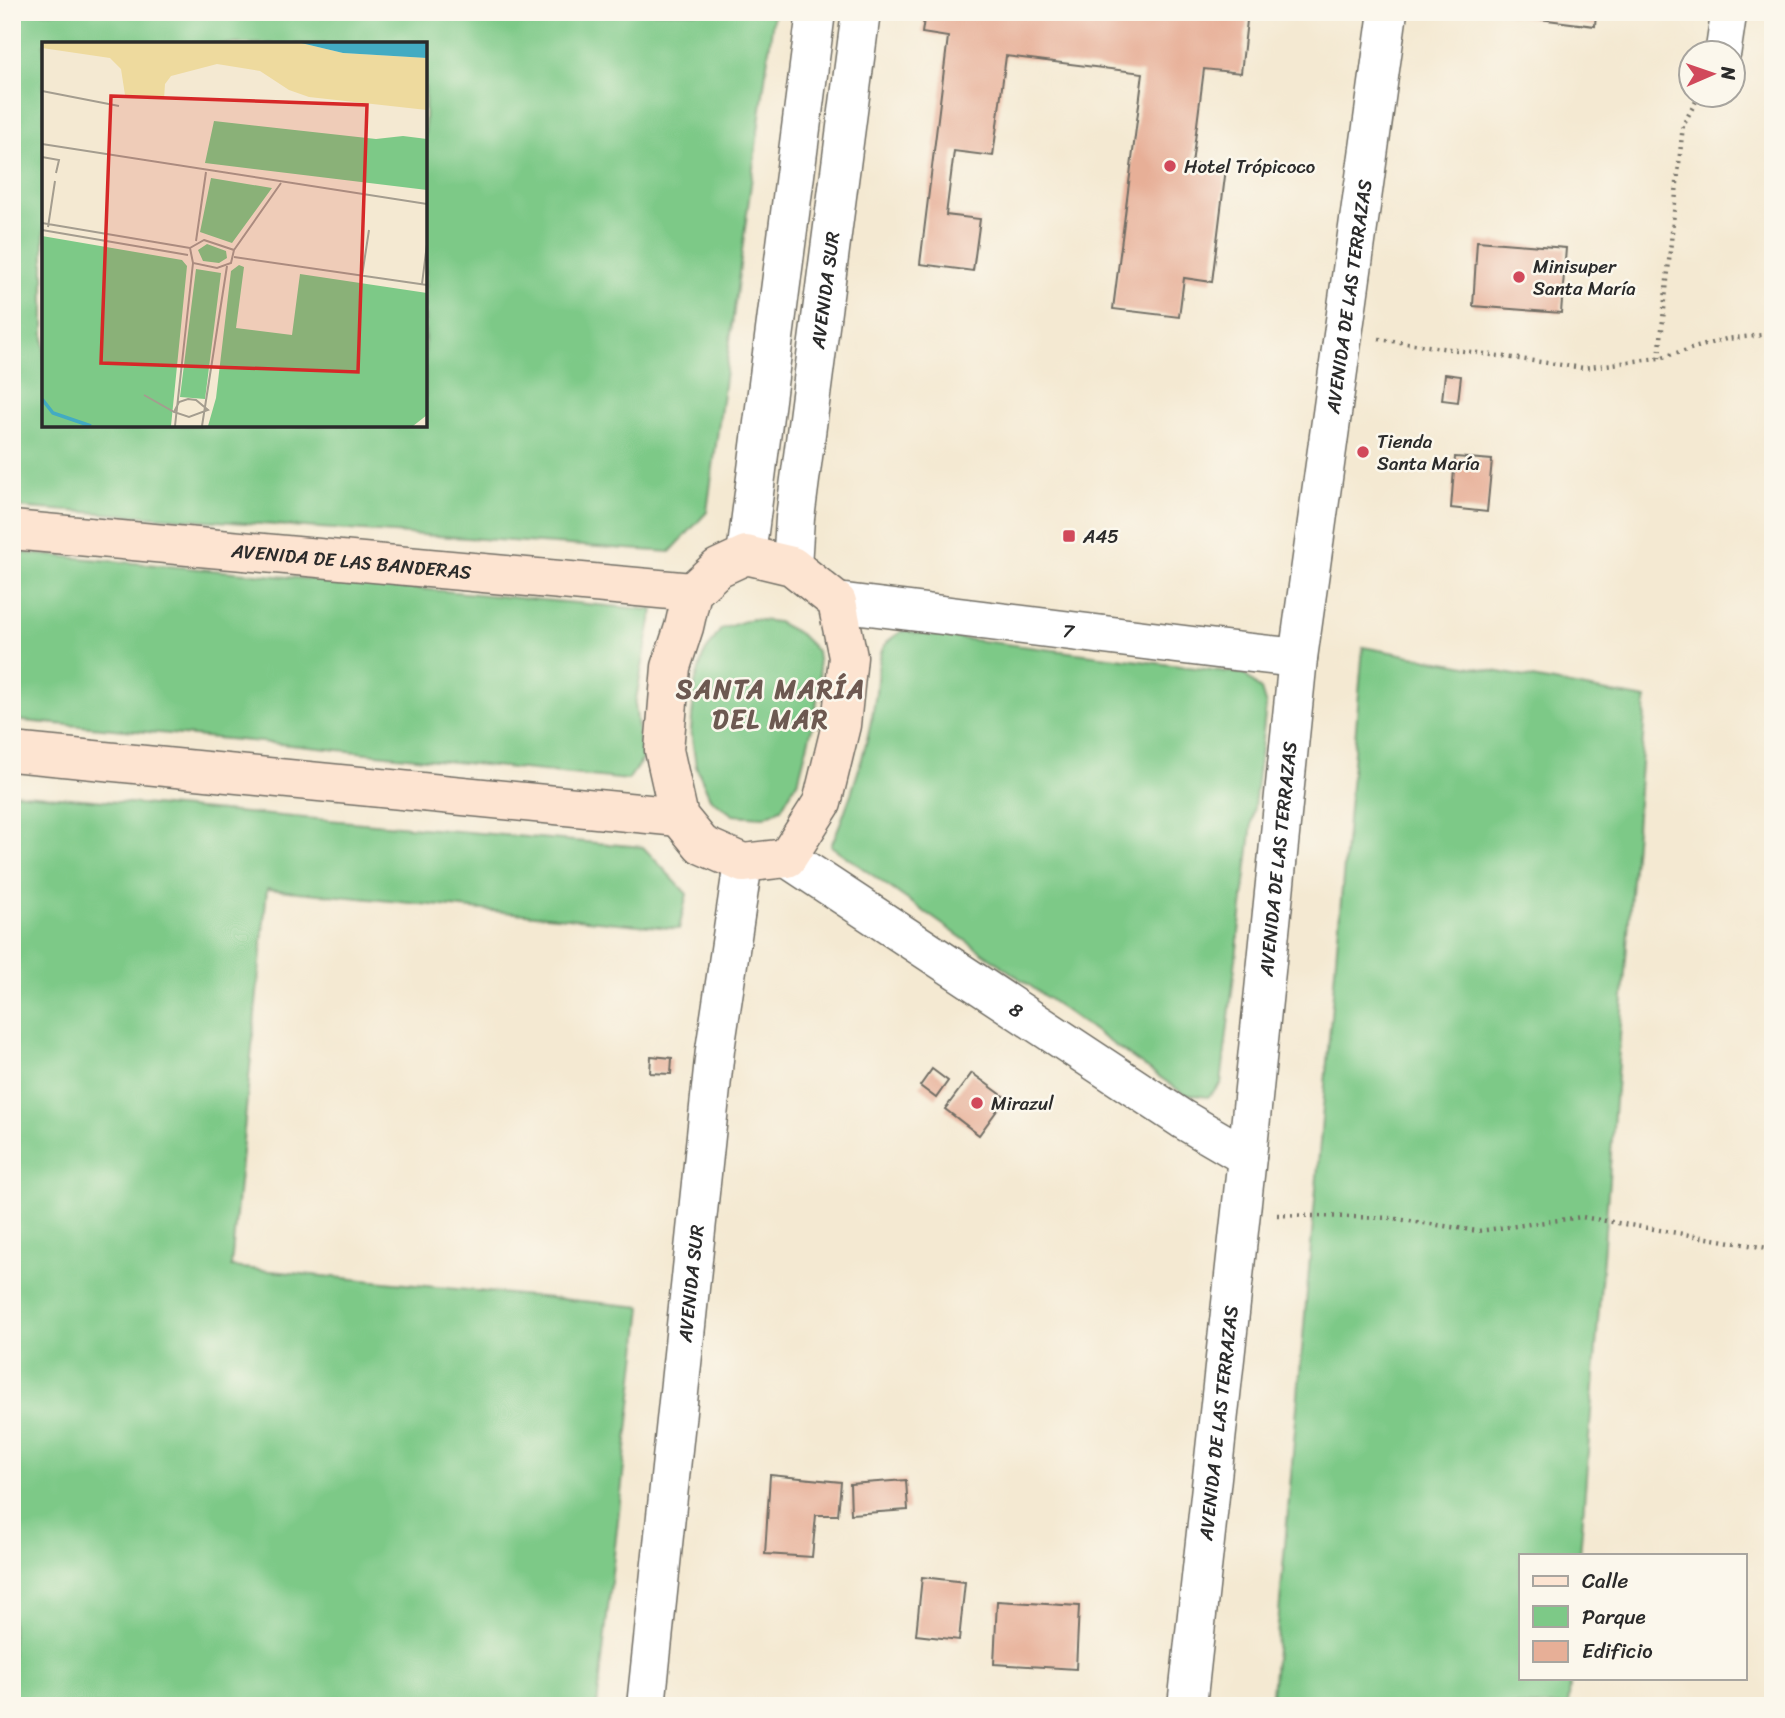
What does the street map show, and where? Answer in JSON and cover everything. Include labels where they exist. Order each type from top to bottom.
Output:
[{"type":"main road","name":"AVENIDA DE LAS BANDERAS","points":[[12,530],[692,592]]},
{"type":"main road","points":[[746,555],[792,566],[837,602],[848,657],[841,725],[822,803],[787,858],[743,863],[702,845],[679,817],[664,750],[671,667],[692,592],[718,568],[746,555]]},
{"type":"main road","points":[[12,752],[679,817]]},
{"type":"street","points":[[746,555],[816,12]]},
{"type":"street","name":"AVENIDA SUR","points":[[792,566],[795,518],[861,12]]},
{"type":"street","name":"AVENIDA DE LAS TERRAZAS","points":[[1187,1706],[1298,658],[1388,12]]},
{"type":"street","points":[[1725,38],[1730,12]]},
{"type":"street","name":"7","points":[[837,602],[1298,658]]},
{"type":"street","name":"8","points":[[787,858],[1182,1119],[1247,1157]]},
{"type":"street","name":"AVENIDA SUR","points":[[646,1706],[715,1051],[743,863]]},
{"type":"path","points":[[1659,358],[1683,125],[1692,108]]},
{"type":"path","points":[[1343,333],[1583,368],[1659,358],[1727,338],[1773,334]]},
{"type":"path","points":[[1241,1214],[1390,1218],[1478,1231],[1582,1217],[1773,1250]]},
{"type":"green space","points":[[12,12],[774,12],[707,512],[670,552],[12,507]]},
{"type":"green space","points":[[12,552],[653,610],[635,704],[642,760],[628,780],[261,742],[12,720]]},
{"type":"green space","points":[[751,619],[777,622],[800,634],[817,651],[820,677],[815,716],[799,778],[781,809],[764,817],[733,815],[710,798],[696,766],[691,731],[695,683],[703,656],[721,629]]},
{"type":"green space","points":[[902,631],[1244,674],[1261,690],[1266,706],[1221,1084],[1208,1097],[1184,1094],[831,846],[864,751],[873,712],[881,654],[887,643]]},
{"type":"green space","points":[[1363,647],[1646,699],[1580,1554],[1519,1554],[1519,1680],[1571,1680],[1568,1706],[1271,1706]]},
{"type":"green space","points":[[12,793],[643,847],[687,894],[679,929],[267,889],[231,1267],[642,1307],[597,1706],[12,1706]]},
{"type":"building","name":"Hotel Trópicoco","points":[[925,12],[1248,12],[1241,73],[1204,69],[1192,164],[1226,168],[1212,282],[1184,278],[1179,317],[1113,309],[1143,73],[1006,56],[993,156],[954,151],[946,215],[980,219],[973,271],[920,264],[948,37],[922,33]]},
{"type":"building","points":[[1509,12],[1596,12],[1595,26],[1509,15]]},
{"type":"building","name":"Minisuper Santa María","points":[[1477,241],[1566,248],[1561,313],[1473,306]]},
{"type":"building","points":[[1445,374],[1461,376],[1458,402],[1442,400]]},
{"type":"building","points":[[1455,457],[1492,460],[1487,512],[1451,508]]},
{"type":"building","points":[[651,1056],[672,1058],[671,1074],[650,1073]]},
{"type":"building","points":[[932,1069],[948,1081],[936,1098],[920,1086]]},
{"type":"building","points":[[972,1073],[1006,1098],[979,1135],[945,1109]]},
{"type":"building","points":[[770,1475],[841,1482],[838,1515],[816,1515],[812,1557],[765,1554]]},
{"type":"building","points":[[906,1480],[908,1510],[851,1514],[850,1484]]},
{"type":"building","points":[[922,1577],[965,1582],[959,1640],[916,1635]]},
{"type":"building","points":[[997,1601],[1079,1606],[1076,1669],[994,1664]]},
{"type":"place","name":"Hotel Trópicoco","points":[[1170,166]]},
{"type":"place","name":"Minisuper Santa María","points":[[1519,277]]},
{"type":"place","name":"Tienda Santa María","points":[[1363,452]]},
{"type":"place","name":"A45","points":[[1069,536]]},
{"type":"place","name":"Mirazul","points":[[977,1103]]},
{"type":"district","name":"SANTA MARÍA DEL MAR","points":[[771,704]]}]
